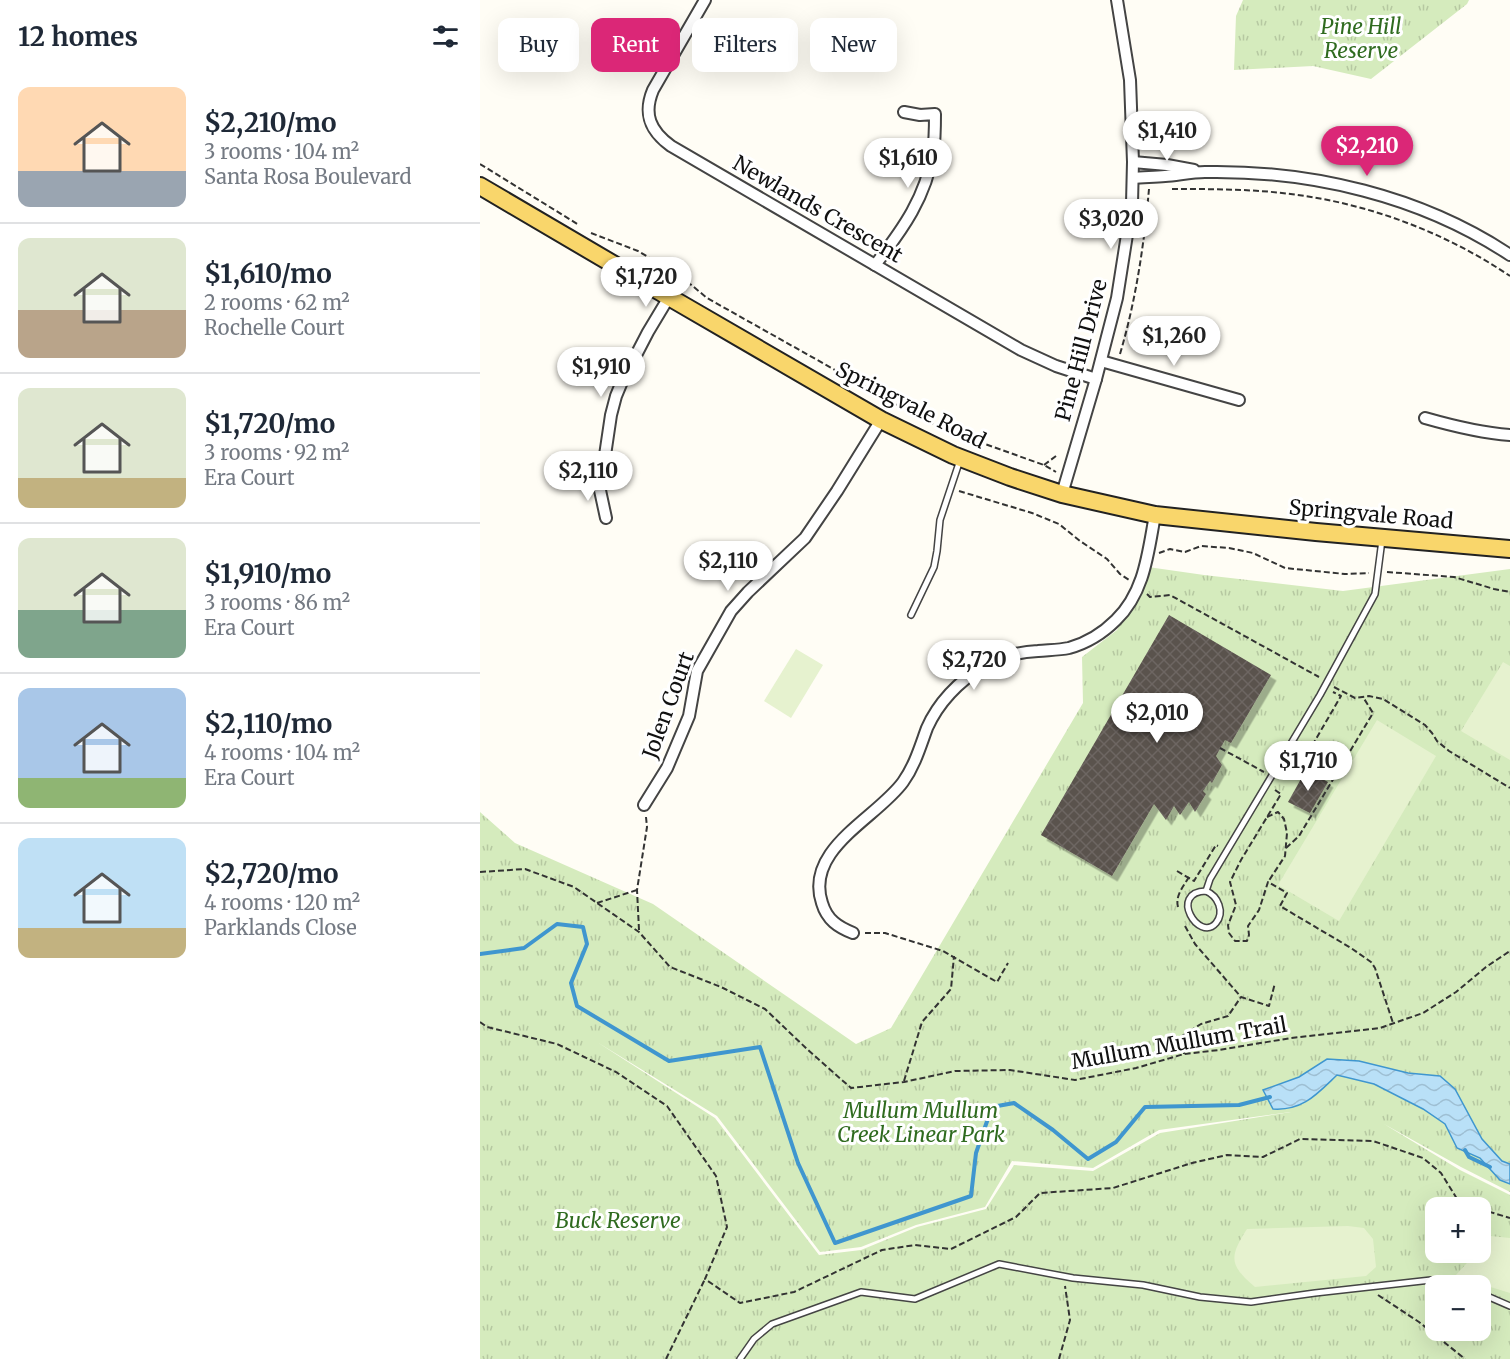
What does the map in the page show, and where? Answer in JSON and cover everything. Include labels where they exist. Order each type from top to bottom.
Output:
[{"type":"main road","name":"Springvale Road","points":[[480,186],[881,420],[961,459],[1029,484],[1064,486],[1155,515],[1510,549]]},
{"type":"street","name":"Newlands Crescent","points":[[705,0],[651,94],[648,111],[651,125],[656,132],[671,146],[1022,350],[1056,366],[1096,379]]},
{"type":"street","name":"Pine Hill Drive","points":[[1064,486],[1117,298],[1132,203],[1130,80],[1117,0]]},
{"type":"street","points":[[875,265],[898,236],[912,213],[925,186],[933,151],[935,114],[904,112]]},
{"type":"street","points":[[1133,162],[1167,165],[1203,172]]},
{"type":"street","points":[[1133,178],[1203,172],[1251,173],[1346,186],[1395,200],[1432,214],[1510,255]]},
{"type":"street","points":[[606,518],[598,481],[604,462],[616,396],[669,297]]},
{"type":"street","points":[[1101,361],[1239,400]]},
{"type":"street","points":[[1425,418],[1460,428],[1510,435]]},
{"type":"street","name":"Jolen Court","points":[[644,805],[667,768],[689,716],[697,671],[731,611],[805,538],[881,420]]},
{"type":"street","points":[[853,933],[839,928],[826,914],[819,895],[821,874],[839,843],[852,829],[888,800],[903,782],[917,759],[932,718],[949,694],[973,674],[986,664],[1014,654],[1069,648],[1098,635],[1118,619],[1139,586],[1155,515]]},
{"type":"lane","points":[[911,615],[934,567],[940,520],[961,459]]},
{"type":"lane","points":[[1206,891],[1210,879],[1272,777],[1376,594],[1382,538]]},
{"type":"lane","points":[[1206,891],[1212,894],[1219,904],[1220,912],[1217,922],[1204,928],[1194,922],[1188,901],[1198,892],[1206,891]]},
{"type":"lane","points":[[740,1359],[754,1339],[772,1324],[861,1292],[915,1299],[999,1264],[1073,1278],[1143,1285],[1200,1296],[1251,1302],[1425,1281]]},
{"type":"lane","points":[[1491,1298],[1510,1306]]},
{"type":"path","points":[[480,164],[582,227]]},
{"type":"path","points":[[1117,366],[1135,297],[1142,257],[1149,188]]},
{"type":"path","points":[[1172,189],[1281,193],[1357,207],[1404,222],[1448,241],[1510,276]]},
{"type":"path","points":[[591,233],[638,251],[682,278],[707,298],[924,420],[1044,465],[1064,486]]},
{"type":"path","points":[[1044,465],[1056,456]]},
{"type":"path","points":[[950,489],[1032,513],[1059,524],[1107,559],[1120,574],[1139,586],[1150,597],[1170,595],[1319,678],[1324,669],[1332,673]]},
{"type":"path","points":[[1158,554],[1170,549],[1185,552],[1201,546],[1229,548],[1253,553],[1285,568],[1346,574],[1378,572],[1454,577],[1510,592]]},
{"type":"path","points":[[1286,762],[1299,768],[1341,696],[1331,690],[1333,687],[1355,698],[1369,696],[1383,699],[1428,727],[1441,746],[1510,788]]},
{"type":"path","points":[[1286,848],[1299,836],[1373,713],[1363,696]]},
{"type":"path","points":[[1220,748],[1277,779],[1271,788],[1281,794],[1241,860],[1230,882],[1236,905],[1228,924],[1229,933],[1234,941],[1247,941],[1248,926],[1258,910],[1268,882],[1285,856],[1287,833],[1284,819],[1278,812],[1267,818]]},
{"type":"path","points":[[639,932],[637,890],[647,827],[644,805]]},
{"type":"path","name":"Mullum Mullum Trail","points":[[480,872],[525,869],[574,887],[639,932],[670,967],[721,987],[765,1009],[807,1050],[852,1088],[904,1082],[955,1071],[1010,1070],[1075,1080],[1136,1068],[1184,1054],[1380,1028],[1423,1013],[1456,992],[1510,951]]},
{"type":"path","points":[[1178,910],[1176,903],[1178,894],[1189,877]]},
{"type":"path","points":[[1268,882],[1287,893],[1280,906],[1351,948],[1373,964],[1393,1023]]},
{"type":"path","points":[[596,903],[637,890]]},
{"type":"path","points":[[1185,926],[1195,944],[1241,997],[1269,1006],[1275,983]]},
{"type":"path","points":[[853,933],[885,933],[943,951],[997,982],[1008,963]]},
{"type":"path","points":[[904,1082],[922,1022],[951,989],[954,956]]},
{"type":"path","points":[[1184,1054],[1182,1036],[1201,1024],[1228,1016],[1241,997]]},
{"type":"path","points":[[480,1022],[488,1027],[557,1044],[616,1072],[667,1106],[716,1176],[727,1227],[705,1279],[666,1359]]},
{"type":"path","points":[[705,1279],[740,1303],[794,1292],[882,1250],[915,1245],[951,1249],[1016,1217],[1040,1192],[1113,1188],[1192,1163],[1227,1155],[1263,1157],[1300,1139],[1373,1141],[1423,1158],[1441,1173],[1456,1197]]},
{"type":"path","points":[[1491,1212],[1510,1218]]},
{"type":"path","points":[[1059,1359],[1070,1320],[1065,1286],[1067,1276]]},
{"type":"path","points":[[1366,1287],[1419,1322],[1465,1359]]},
{"type":"green space","name":"Pine Hill Reserve","points":[[1243,0],[1469,0],[1467,4],[1371,79],[1313,66],[1234,70],[1236,16]]},
{"type":"green space","points":[[1148,567],[1343,591],[1510,569],[1510,1192],[1384,1124],[1460,1170],[1510,1195],[1510,1359],[480,1359],[480,812],[515,843],[653,904],[856,1044],[891,1028],[1083,703],[1082,657],[1117,630]],"holes":[[[597,1042],[717,1116],[820,1252],[861,1247],[916,1225],[985,1207],[1012,1161],[1093,1168],[1159,1130],[1291,1112],[1160,1133],[1093,1171],[1014,1165],[986,1209],[917,1227],[861,1250],[819,1255],[715,1118]]]},
{"type":"green space","points":[[796,649],[823,665],[791,718],[764,701]]},
{"type":"green space","points":[[1503,662],[1510,666],[1510,760],[1461,731]]},
{"type":"green space","points":[[1377,720],[1436,756],[1339,921],[1278,885]]},
{"type":"green space","points":[[1348,1226],[1364,1228],[1373,1239],[1376,1267],[1366,1276],[1255,1287],[1240,1273],[1234,1260],[1237,1247],[1247,1229]]},
{"type":"green space","points":[[1491,1236],[1510,1238],[1510,1293],[1491,1287],[1491,1275],[1456,1275],[1467,1263],[1491,1263]]},
{"type":"water","points":[[1327,1059],[1359,1061],[1408,1073],[1440,1076],[1455,1089],[1482,1139],[1502,1161],[1510,1164],[1510,1184],[1500,1180],[1480,1158],[1457,1148],[1445,1124],[1423,1109],[1374,1084],[1337,1075],[1309,1100],[1293,1107],[1273,1109],[1263,1090],[1299,1077]]},
{"type":"building","points":[[1169,615],[1271,675],[1231,743],[1225,740],[1216,756],[1222,765],[1212,783],[1210,781],[1203,791],[1206,794],[1195,812],[1189,802],[1180,815],[1174,806],[1166,820],[1154,804],[1112,876],[1041,835]]},
{"type":"building","points":[[1306,770],[1328,782],[1310,813],[1288,802]]},
{"type":"waterway","points":[[480,954],[524,948],[557,924],[583,927],[587,944],[571,983],[577,1006],[669,1061],[760,1047],[798,1163],[835,1243],[971,1196],[976,1153],[992,1107],[1014,1103],[1053,1130],[1088,1159],[1116,1142],[1145,1107],[1239,1105],[1270,1097]]},
{"type":"waterway","points":[[1465,1150],[1469,1157],[1490,1167]]},
{"type":"park label","name":"Mullum Mullum Creek Linear Park","points":[[921,1122]]},
{"type":"park label","name":"Buck Reserve","points":[[618,1220]]}]
